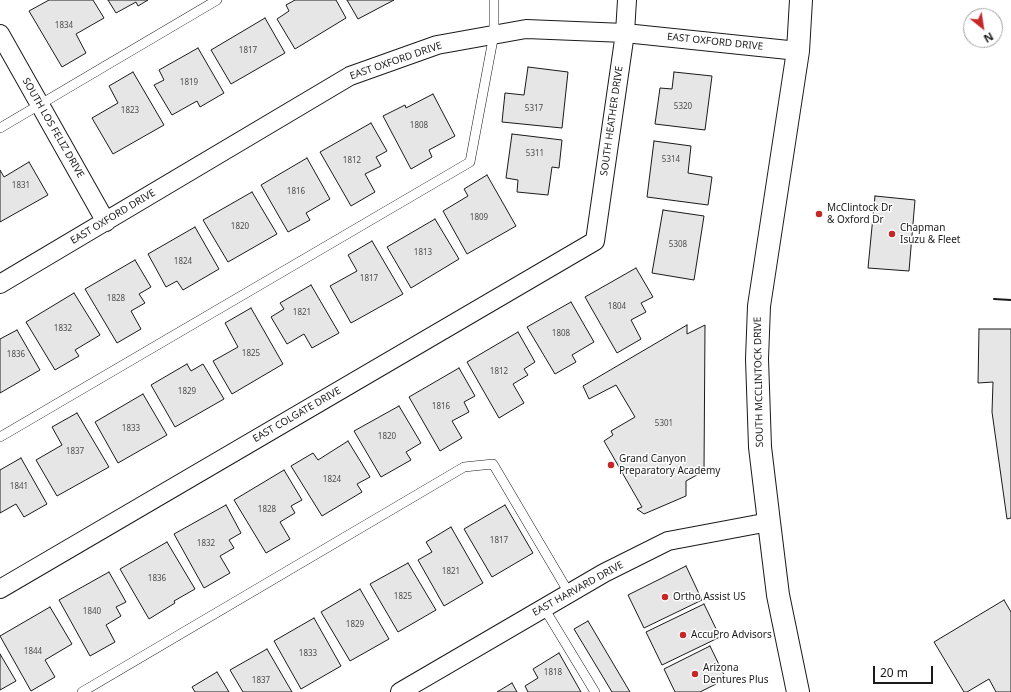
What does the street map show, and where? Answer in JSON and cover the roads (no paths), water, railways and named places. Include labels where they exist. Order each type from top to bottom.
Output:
[{"type":"main road","name":"SOUTH MCCLINTOCK DRIVE","points":[[798,692],[778,595],[768,522],[760,447],[757,359],[759,306],[798,51],[801,0]]},
{"type":"street","name":"SOUTH HEATHER DRIVE","points":[[595,241],[625,33],[626,0]]},
{"type":"street","name":"EAST OXFORD DRIVE","points":[[0,284],[350,76],[437,45],[526,29],[625,33],[798,51]]},
{"type":"street","name":"SOUTH LOS FELIZ DRIVE","points":[[0,34],[106,222]]},
{"type":"street","name":"EAST COLGATE DRIVE","points":[[0,589],[595,241]]},
{"type":"street","name":"EAST HARVARD DRIVE","points":[[400,692],[604,573],[668,541],[768,522]]},
{"type":"lane","points":[[0,128],[217,0]]},
{"type":"lane","points":[[0,437],[470,162],[494,34],[494,0]]},
{"type":"lane","points":[[82,692],[464,467],[493,464],[569,593]]},
{"type":"lane","points":[[544,608],[595,692]]},
{"type":"place","name":"McClintock Dr & Oxford Dr","points":[[819,214]]},
{"type":"place","name":"Chapman Isuzu & Fleet","points":[[892,234]]},
{"type":"place","name":"Grand Canyon Preparatory Academy","points":[[611,465]]},
{"type":"place","name":"Ortho Assist US","points":[[665,597]]},
{"type":"place","name":"AccuPro Advisors","points":[[683,635]]},
{"type":"place","name":"Arizona Dentures Plus","points":[[695,674]]}]
